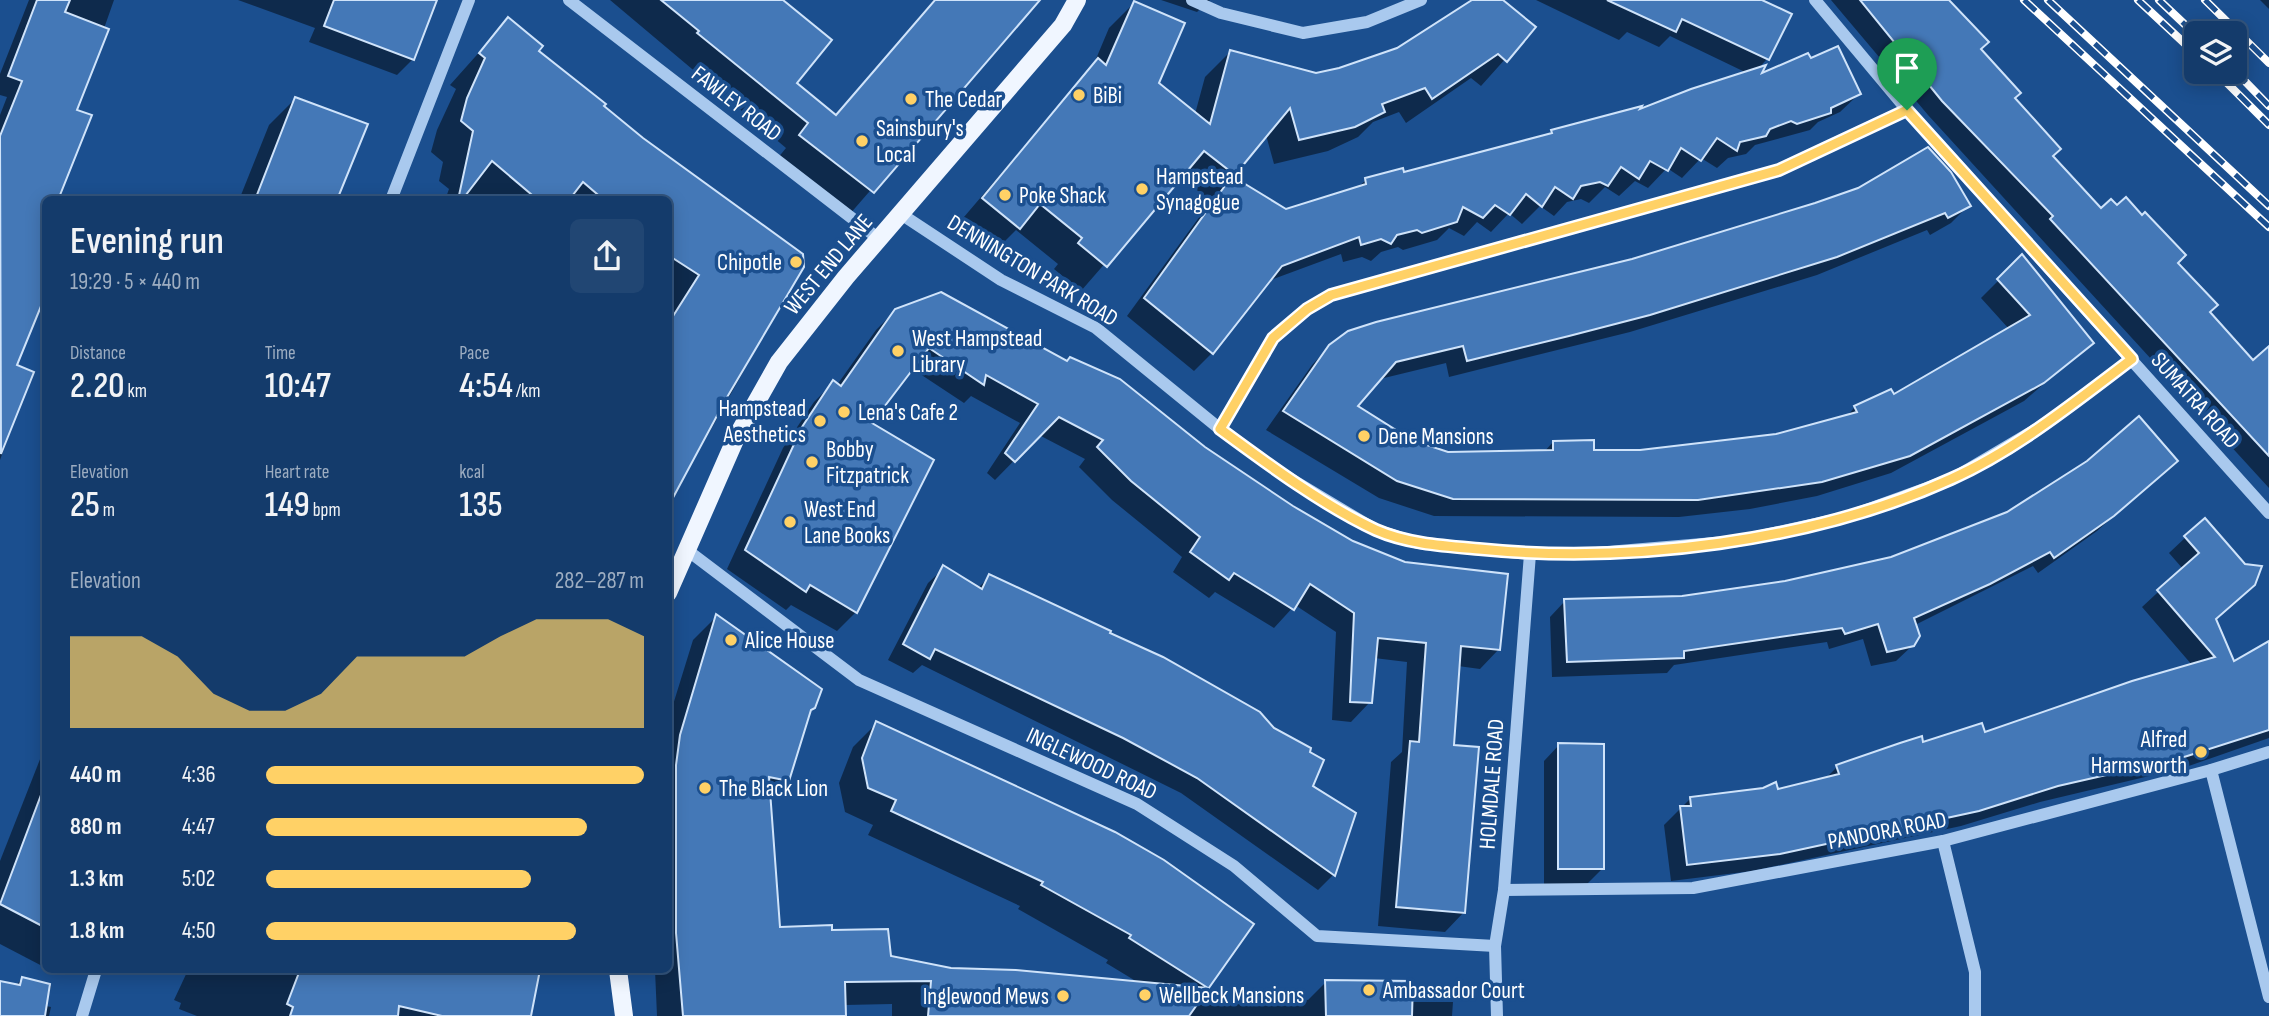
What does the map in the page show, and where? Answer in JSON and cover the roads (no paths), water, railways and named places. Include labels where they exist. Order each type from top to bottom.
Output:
[{"type":"main road","name":"WEST END LANE","points":[[672,584],[736,440],[779,362],[879,239],[1063,25],[1077,0]]},
{"type":"main road","points":[[618,973],[624,1016]]},
{"type":"street","points":[[393,196],[469,0]]},
{"type":"street","name":"FAWLEY ROAD","points":[[569,0],[879,239]]},
{"type":"street","points":[[1192,0],[1221,13],[1303,33],[1367,22],[1421,0]]},
{"type":"street","name":"SUMATRA ROAD","points":[[1815,0],[1907,110],[2269,513]]},
{"type":"street","points":[[1220,429],[1273,338],[1307,309],[1331,295],[1779,170],[1907,110]]},
{"type":"street","name":"DENNINGTON PARK ROAD","points":[[901,214],[1001,280],[1096,328],[1220,429],[1279,472],[1376,530],[1418,543],[1530,554],[1584,554],[1738,541],[1847,517],[1952,479],[2045,424],[2132,359]]},
{"type":"street","name":"INGLEWOOD ROAD","points":[[687,550],[859,680],[1137,804],[1234,866],[1317,936],[1495,946]]},
{"type":"street","name":"HOLMDALE ROAD","points":[[1497,1016],[1495,946],[1504,890],[1530,554]]},
{"type":"street","name":"PANDORA ROAD","points":[[1504,890],[1693,888],[1943,841],[2269,752]]},
{"type":"street","points":[[2211,770],[2269,998]]},
{"type":"street","points":[[1943,841],[1975,972],[1975,1016]]},
{"type":"street","points":[[82,1016],[95,973]]},
{"type":"railway","points":[[2024,0],[2269,227]]},
{"type":"railway","points":[[2048,0],[2269,206]]},
{"type":"railway","points":[[2138,0],[2184,43]]},
{"type":"railway","points":[[2159,0],[2184,24]]},
{"type":"railway","points":[[2205,0],[2269,63]]},
{"type":"railway","points":[[2247,83],[2269,106]]},
{"type":"railway","points":[[2228,84],[2269,125]]},
{"type":"place","name":"BiBi","points":[[1079,95]]},
{"type":"place","name":"The Cedar","points":[[911,99]]},
{"type":"place","name":"Sainsbury's Local","points":[[862,141]]},
{"type":"place","name":"Hampstead Synagogue","points":[[1142,189]]},
{"type":"place","name":"Poke Shack","points":[[1005,195]]},
{"type":"place","name":"Chipotle","points":[[796,262]]},
{"type":"place","name":"West Hampstead Library","points":[[898,351]]},
{"type":"place","name":"Lena's Cafe 2","points":[[844,412]]},
{"type":"place","name":"Hampstead Aesthetics","points":[[820,421]]},
{"type":"place","name":"Dene Mansions","points":[[1364,436]]},
{"type":"place","name":"Bobby Fitzpatrick","points":[[812,462]]},
{"type":"place","name":"West End Lane Books","points":[[790,522]]},
{"type":"place","name":"Alice House","points":[[731,640]]},
{"type":"place","name":"Alfred Harmsworth","points":[[2201,752]]},
{"type":"place","name":"The Black Lion","points":[[705,788]]},
{"type":"place","name":"Ambassador Court","points":[[1369,990]]},
{"type":"place","name":"Wellbeck Mansions","points":[[1145,995]]},
{"type":"place","name":"Inglewood Mews","points":[[1063,996]]}]
